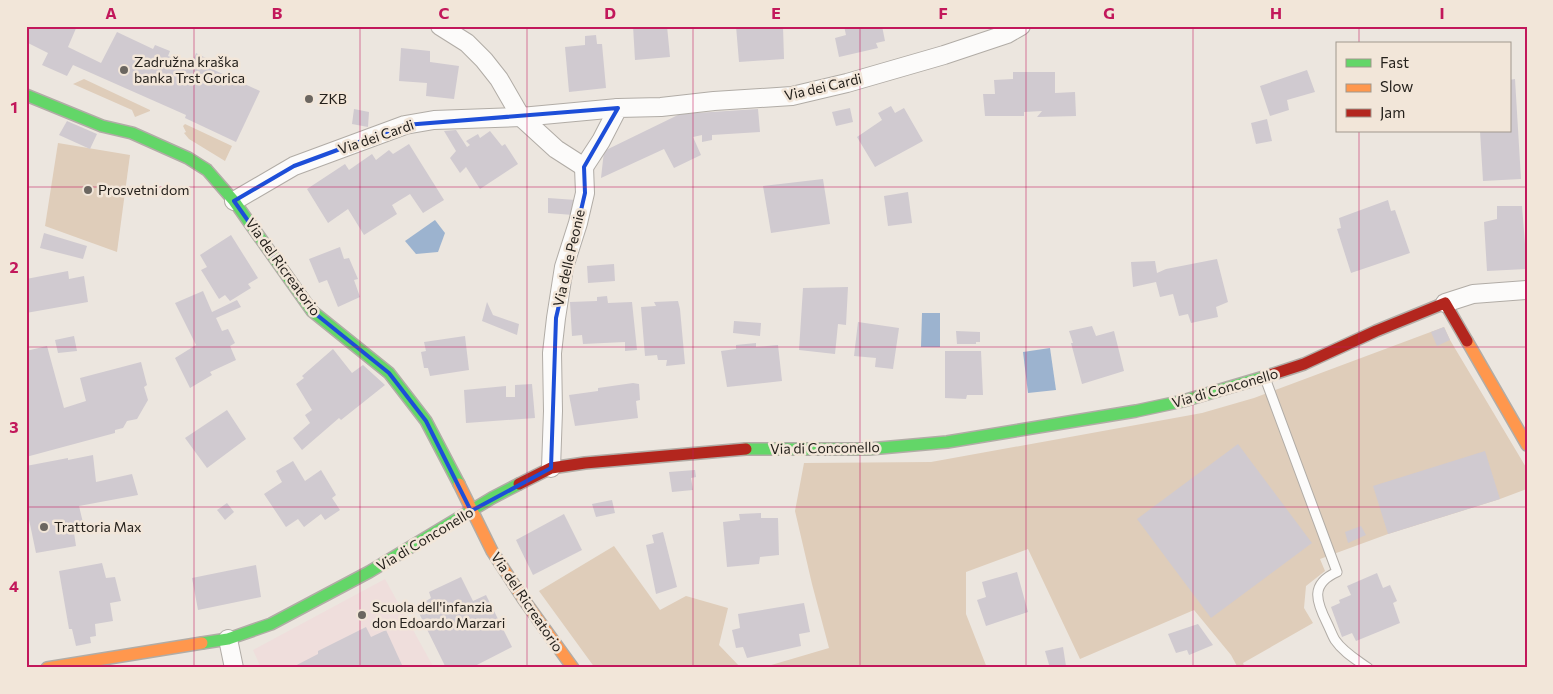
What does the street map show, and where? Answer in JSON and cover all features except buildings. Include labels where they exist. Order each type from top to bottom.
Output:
[{"type":"street","points":[[440,26],[467,43],[484,60],[499,79],[521,117],[556,150],[584,168],[618,108]]},
{"type":"street","name":"Via dei Cardi","points":[[234,200],[294,166],[405,125],[434,120],[521,117],[792,96],[848,83],[944,55],[1006,34],[1021,26]]},
{"type":"street","name":"Via del Ricreatorio","points":[[26,95],[102,126],[132,134],[188,158],[207,170],[234,200],[312,312],[389,373],[426,421],[492,551],[524,600],[573,668]]},
{"type":"street","name":"Via delle Peonie","points":[[551,468],[553,411],[552,353],[564,267],[578,223],[584,193],[584,168]]},
{"type":"street","name":"Via di Conconello","points":[[48,668],[228,639],[271,624],[369,572],[471,511],[551,468],[584,462],[738,449],[869,448],[947,442],[1136,411],[1183,401],[1304,364],[1376,331],[1473,294],[1527,290]]},
{"type":"street","points":[[1446,303],[1527,445]]},
{"type":"street","points":[[228,639],[234,668]]},
{"type":"lane","points":[[1265,377],[1337,572],[1326,576],[1318,589],[1319,606],[1336,641],[1349,654],[1368,668]]},
{"type":"highlighted area","points":[[618,108],[584,167],[585,193],[556,318],[551,468],[471,511],[426,421],[389,373],[312,311],[234,201],[294,166],[405,125]]},
{"type":"shaded area","points":[[84,79],[150,111],[135,117],[132,110],[73,84]]},
{"type":"shaded area","points":[[185,124],[232,146],[225,161],[189,139],[184,133],[186,132],[183,126]]},
{"type":"shaded area","name":"Prosvetni dom","points":[[58,143],[130,155],[117,252],[45,226]]},
{"type":"shaded area","points":[[1444,327],[1527,469],[1527,489],[1388,534],[1320,559],[1325,571],[1306,586],[1304,608],[1313,623],[1243,663],[1245,668],[1238,668],[1231,655],[1194,610],[1080,659],[1028,549],[966,572],[966,614],[987,668],[761,668],[829,648],[795,511],[804,463],[931,462],[1202,413],[1254,398]]},
{"type":"shaded area","points":[[614,546],[660,610],[686,596],[728,608],[719,645],[741,668],[595,668],[539,591]]},
{"type":"shaded area","name":"Scuola dell'infanzia don Edoardo Marzari","points":[[385,579],[434,668],[261,668],[253,650]]},
{"type":"water","points":[[435,220],[445,233],[438,252],[416,254],[405,241]]},
{"type":"water","points":[[922,313],[940,313],[940,347],[921,347]]},
{"type":"water","points":[[1050,348],[1056,390],[1028,393],[1023,352]]},
{"type":"traffic: fast","points":[[26,95],[102,126],[132,133],[188,158],[207,170],[234,201],[312,311],[389,373],[426,421],[459,484]]},
{"type":"traffic: fast","points":[[746,449],[869,449],[947,442],[1136,411],[1183,401],[1264,377]]},
{"type":"traffic: fast","points":[[202,643],[228,639],[271,624],[369,572],[492,498],[519,484]]},
{"type":"traffic: slow","points":[[1467,341],[1527,445]]},
{"type":"traffic: slow","points":[[459,484],[492,551],[524,600],[573,668]]},
{"type":"traffic: slow","points":[[47,668],[202,643]]},
{"type":"traffic: jam","points":[[1264,377],[1304,364],[1376,331],[1445,303],[1467,341]]},
{"type":"traffic: jam","points":[[519,484],[551,468],[585,463],[746,449]]},
{"type":"place","name":"Zadružna kraška banka Trst Gorica","points":[[124,70]]},
{"type":"place","name":"ZKB","points":[[309,99]]},
{"type":"place","name":"Prosvetni dom","points":[[88,190]]},
{"type":"place","name":"Trattoria Max","points":[[44,527]]},
{"type":"place","name":"Scuola dell'infanzia don Edoardo Marzari","points":[[362,615]]}]
